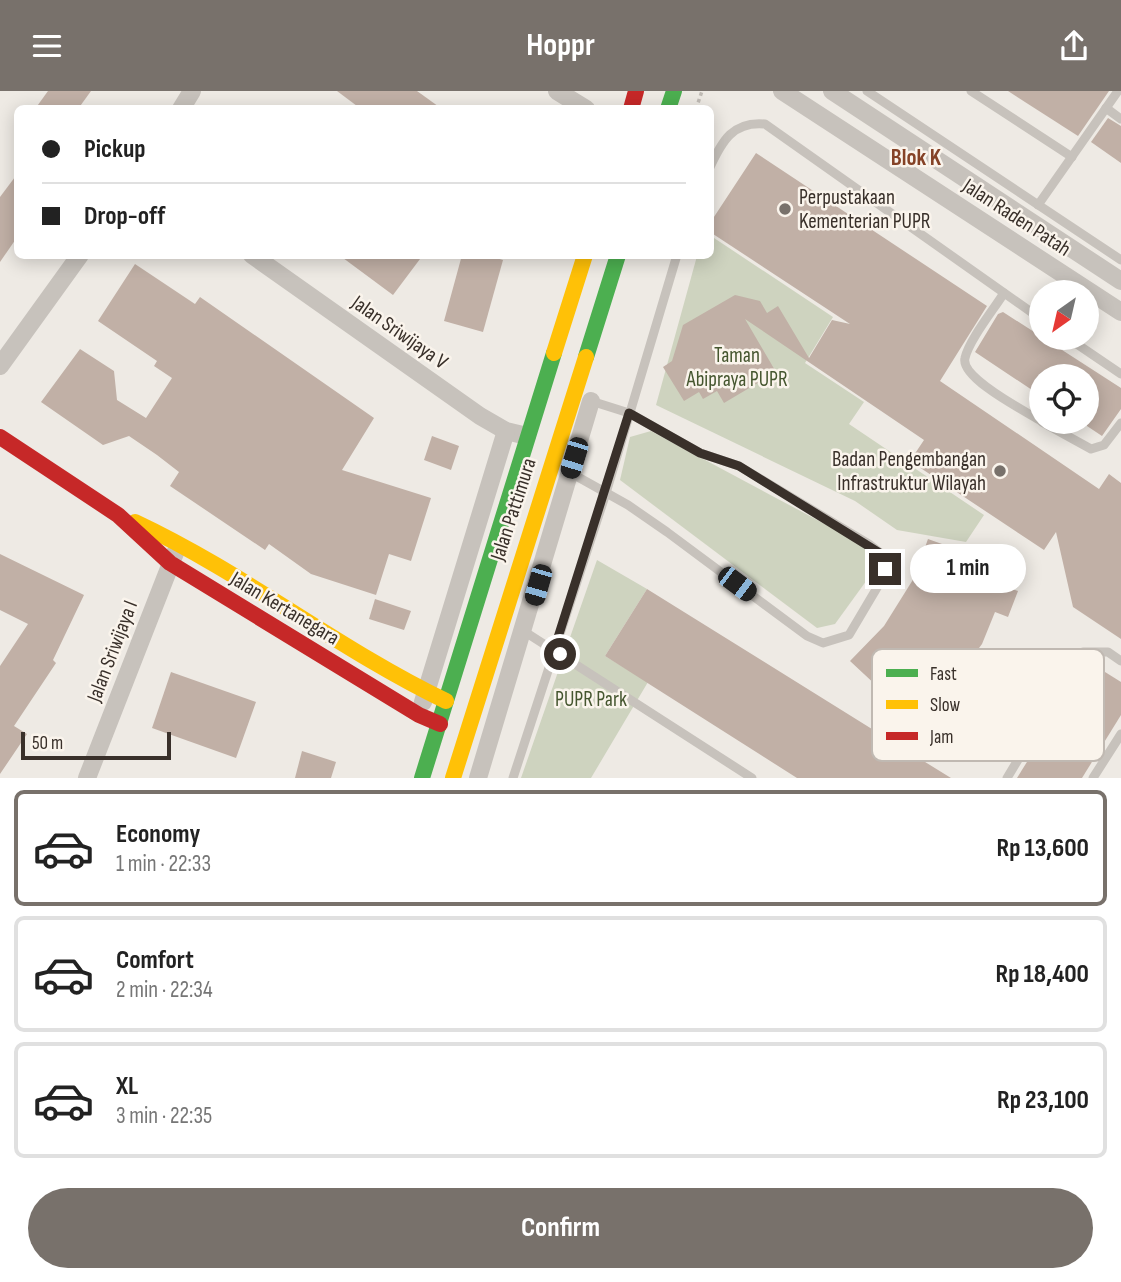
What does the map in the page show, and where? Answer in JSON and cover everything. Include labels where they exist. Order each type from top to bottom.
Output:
[{"type":"main road","name":"Jalan Pattimura","points":[[422,778],[464,635],[584,259]]},
{"type":"main road","name":"Jalan Pattimura","points":[[453,778],[617,259]]},
{"type":"main road","name":"Jalan Kertanegara","points":[[0,436],[118,515],[170,563],[419,715],[440,724]]},
{"type":"main road","name":"Jalan Kertanegara","points":[[118,515],[181,541],[426,692],[446,701]]},
{"type":"street","points":[[557,91],[580,105]]},
{"type":"street","name":"Jalan Raden Patah","points":[[782,91],[1121,312]]},
{"type":"street","name":"Jalan Raden Patah","points":[[832,91],[1087,248],[1121,281]]},
{"type":"street","points":[[0,366],[77,259]]},
{"type":"street","name":"Jalan Sriwijaya V","points":[[258,259],[480,416],[506,431],[527,436]]},
{"type":"street","name":"Jalan Pattimura","points":[[478,778],[591,401]]},
{"type":"street","name":"Jalan Pattimura","points":[[419,715],[506,431]]},
{"type":"street","name":"Jalan Sriwijaya I","points":[[87,778],[170,563],[181,541]]},
{"type":"lane","name":"Jalan Raden Patah","points":[[867,91],[1038,205],[1087,248],[1121,260]]},
{"type":"lane","points":[[971,91],[1072,157]]},
{"type":"lane","points":[[1038,205],[1118,91]]},
{"type":"lane","points":[[1106,108],[1121,119]]},
{"type":"lane","points":[[714,160],[729,133],[744,125],[765,124],[1029,311]]},
{"type":"lane","points":[[516,777],[557,652],[676,259]]},
{"type":"lane","points":[[1004,293],[964,360],[966,368],[987,387],[1029,413]]},
{"type":"lane","points":[[1086,350],[1121,374]]},
{"type":"lane","points":[[550,467],[569,473],[606,493],[667,531],[807,636],[823,643],[849,635],[885,569],[883,555],[843,527],[739,466],[700,453],[629,413],[572,397]]},
{"type":"lane","points":[[1065,434],[1091,449],[1104,445],[1121,422]]},
{"type":"lane","points":[[503,617],[752,778]]},
{"type":"lane","points":[[1104,652],[1121,661]]},
{"type":"lane","points":[[1104,761],[1121,734]]},
{"type":"lane","points":[[1007,778],[1017,761]]},
{"type":"lane","points":[[1093,778],[1104,761]]},
{"type":"green space","name":"Taman Abipraya PUPR","points":[[714,238],[833,317],[805,363],[864,402],[849,424],[984,515],[966,542],[897,530],[855,501],[656,405],[696,259],[714,259]]},
{"type":"green space","points":[[651,431],[864,545],[875,558],[872,573],[835,624],[817,628],[620,480],[630,437]]},
{"type":"green space","name":"PUPR Park","points":[[597,560],[647,589],[605,656],[648,682],[591,778],[521,778]]},
{"type":"building","points":[[48,91],[91,91],[81,105],[38,105]]},
{"type":"building","points":[[337,91],[417,91],[436,105],[356,105]]},
{"type":"building","points":[[1008,91],[1109,91],[1078,136]]},
{"type":"building","points":[[1108,118],[1121,126],[1121,163],[1091,142]]},
{"type":"building","points":[[756,153],[987,306],[940,381],[1099,489],[1109,474],[1121,483],[1121,639],[1073,607],[1056,532],[1044,550],[910,461],[924,440],[745,319],[776,372],[724,403],[717,391],[703,399],[699,392],[684,401],[663,367],[672,361],[683,325],[735,295],[760,301],[767,313],[778,306],[809,358],[832,320],[850,324],[714,235],[714,217]]},
{"type":"building","points":[[14,178],[14,242],[0,262],[0,197]]},
{"type":"building","points":[[344,259],[420,259],[393,295]]},
{"type":"building","points":[[461,259],[503,260],[483,332],[444,321]]},
{"type":"building","points":[[135,264],[195,304],[200,297],[374,418],[342,470],[431,498],[411,561],[389,554],[376,595],[311,574],[269,544],[265,550],[170,486],[179,472],[129,436],[103,445],[41,402],[80,349],[114,371],[117,400],[146,418],[172,378],[154,366],[157,361],[98,321]]},
{"type":"building","points":[[1003,312],[1029,329],[1029,350],[1062,350],[1084,364],[1029,364],[1029,388],[975,352],[998,314]]},
{"type":"building","points":[[1099,374],[1121,388],[1121,409],[1102,436],[1099,434]]},
{"type":"building","points":[[432,436],[459,446],[451,470],[424,460]]},
{"type":"building","points":[[928,539],[1012,569],[1006,587],[1018,591],[1008,617],[995,612],[978,649],[872,649],[872,681],[850,661],[884,626],[914,578]]},
{"type":"building","points":[[0,554],[84,595],[53,660],[56,663],[14,726],[27,734],[0,774],[0,666],[28,624],[0,610]]},
{"type":"building","points":[[647,589],[872,729],[872,761],[924,761],[951,778],[797,778],[605,656]]},
{"type":"building","points":[[375,599],[411,611],[404,630],[369,619]]},
{"type":"building","points":[[1104,671],[1121,682],[1121,715],[1104,742]]},
{"type":"building","points":[[171,672],[256,702],[236,758],[152,728]]},
{"type":"building","points":[[302,751],[336,762],[331,778],[295,778]]},
{"type":"building","points":[[1028,761],[1093,761],[1082,778],[1017,778]]},
{"type":"traffic: fast","points":[[669,105],[674,91]]},
{"type":"traffic: fast","points":[[586,357],[617,259]]},
{"type":"traffic: fast","points":[[422,778],[554,353]]},
{"type":"traffic: slow","points":[[554,353],[584,259]]},
{"type":"traffic: slow","points":[[453,778],[586,357]]},
{"type":"traffic: slow","points":[[135,522],[214,564],[367,658],[446,701]]},
{"type":"traffic: jam","points":[[632,105],[636,91]]},
{"type":"traffic: jam","points":[[0,437],[118,515],[170,563],[419,715],[440,724]]},
{"type":"place","name":"Perpustakaan Kementerian PUPR","points":[[785,209]]},
{"type":"place","name":"Badan Pengembangan Infrastruktur Wilayah","points":[[1000,471]]},
{"type":"district","name":"Blok K","points":[[916,157]]},
{"type":"route","points":[[560,654],[554,650],[606,493],[629,413],[700,453],[739,466],[843,527],[883,555],[885,569]]}]
